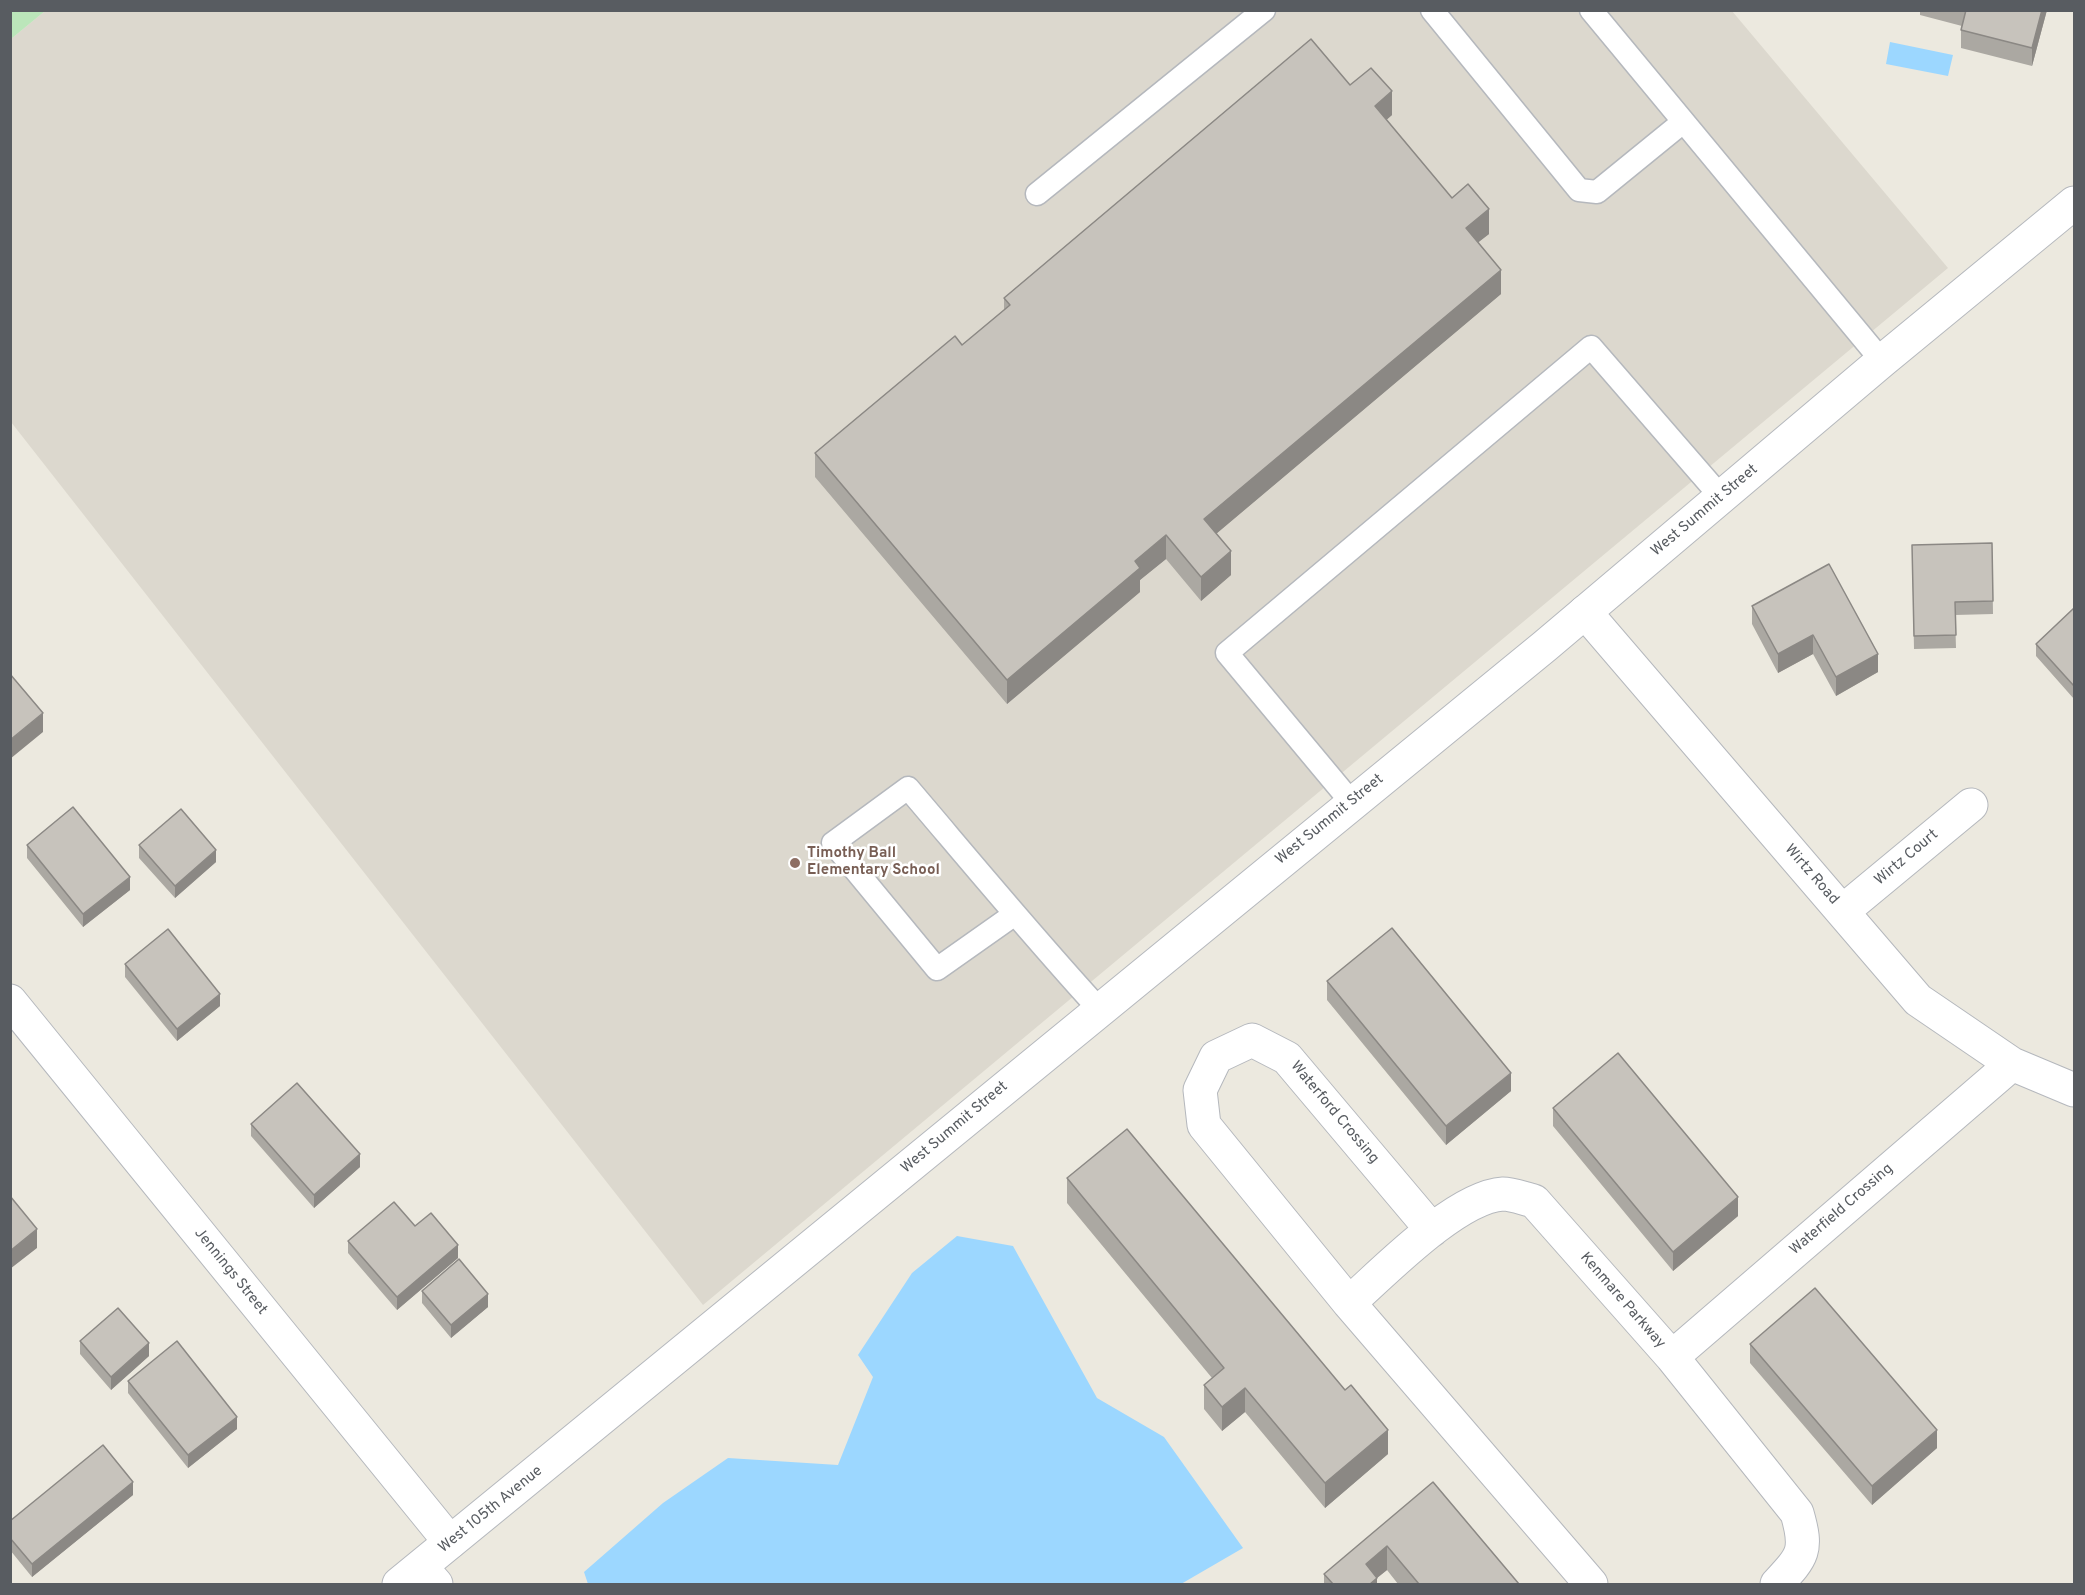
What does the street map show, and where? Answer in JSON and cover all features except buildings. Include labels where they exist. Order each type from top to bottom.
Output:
[{"type":"street","name":"West Summit Street","points":[[584,1435],[1585,612],[1882,361],[2074,203]]},
{"type":"street","name":"Wirtz Road","points":[[1585,612],[1918,1000],[2012,1064],[2074,1090]]},
{"type":"street","name":"Wirtz Court","points":[[1843,911],[1971,805]]},
{"type":"street","name":"Jennings Street","points":[[10,1001],[450,1542]]},
{"type":"street","name":"Waterford Crossing","points":[[1349,1303],[1204,1125],[1200,1090],[1216,1057],[1252,1040],[1287,1058],[1432,1230]]},
{"type":"street","name":"Waterfield Crossing","points":[[1671,1357],[2012,1064]]},
{"type":"street","name":"Kenmare Parkway","points":[[1349,1303],[1432,1230],[1474,1202],[1503,1194],[1534,1201],[1671,1357],[1797,1513],[1805,1539],[1798,1561],[1777,1584]]},
{"type":"street","points":[[1349,1303],[1592,1584]]},
{"type":"street","name":"West 105th Avenue","points":[[419,1579],[450,1542],[584,1435]]},
{"type":"lane","points":[[1037,194],[1264,10]]},
{"type":"lane","points":[[1432,10],[1579,190],[1597,192],[1683,122]]},
{"type":"lane","points":[[1591,10],[1882,361]]},
{"type":"lane","points":[[1352,803],[1227,652],[1591,347],[1722,498]]},
{"type":"lane","points":[[1015,914],[938,969],[833,843],[908,789],[1100,1009]]},
{"type":"shaded area","name":"Timothy Ball Elementary School","points":[[45,11],[1732,11],[1948,268],[703,1305],[11,422],[11,39]]},
{"type":"green space","points":[[11,10],[45,10],[45,11],[11,39]]},
{"type":"water","points":[[1890,42],[1953,55],[1948,76],[1886,64]]},
{"type":"water","points":[[957,1236],[1013,1246],[1097,1398],[1164,1437],[1243,1548],[1181,1584],[588,1584],[584,1572],[663,1503],[728,1458],[838,1465],[873,1377],[858,1355],[912,1273]]},
{"type":"place","name":"Timothy Ball Elementary School","points":[[795,863]]}]
